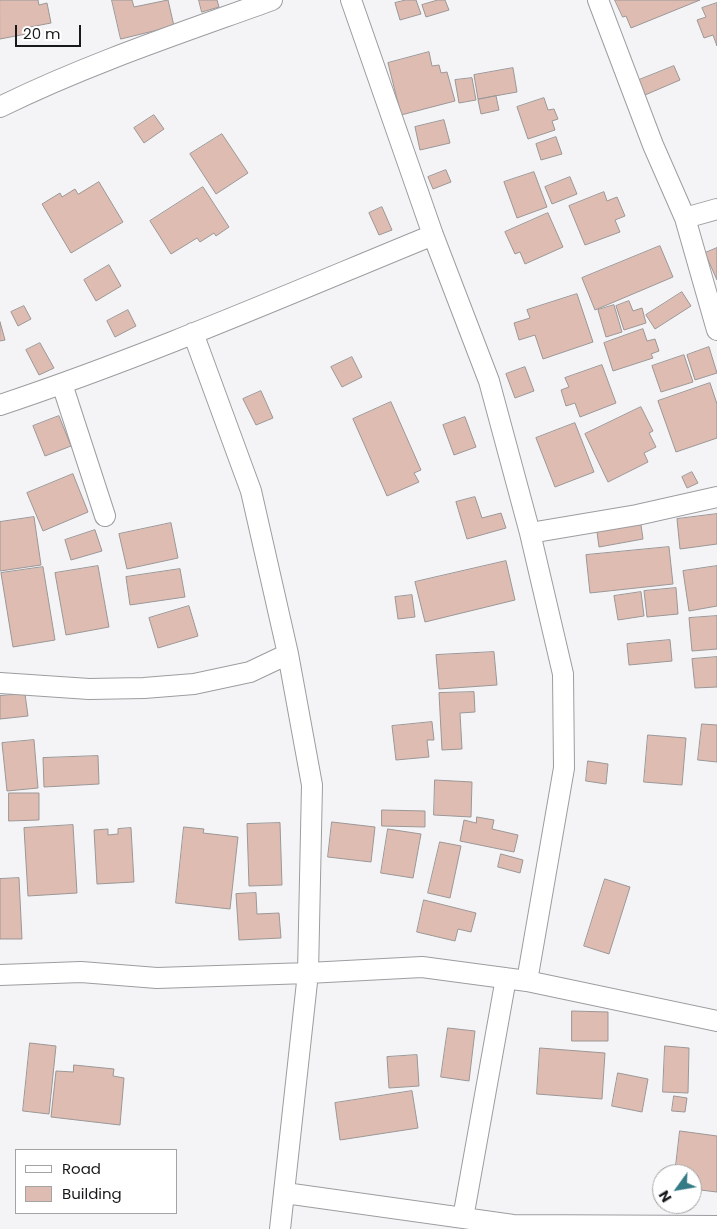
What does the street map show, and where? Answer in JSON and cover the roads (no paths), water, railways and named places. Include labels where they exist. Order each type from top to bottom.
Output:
[{"type":"street","points":[[0,107],[28,93],[129,52],[272,0]]},
{"type":"street","points":[[351,0],[432,235],[489,381],[530,534],[563,674],[564,768],[527,981]]},
{"type":"street","points":[[598,0],[653,145],[685,218],[717,330]]},
{"type":"street","points":[[685,218],[717,209]]},
{"type":"street","points":[[0,405],[62,384],[193,333],[432,235]]},
{"type":"street","points":[[193,333],[251,491],[288,654],[312,785],[308,973],[280,1229]]},
{"type":"street","points":[[62,384],[105,516]]},
{"type":"street","points":[[530,534],[637,515],[717,497]]},
{"type":"street","points":[[0,683],[89,688],[144,688],[194,684],[250,672],[288,654]]},
{"type":"street","points":[[0,975],[81,972],[157,978],[422,967],[527,981],[717,1022]]},
{"type":"street","points":[[463,1218],[506,978]]},
{"type":"street","points":[[284,1193],[463,1218],[513,1227],[717,1226]]}]
